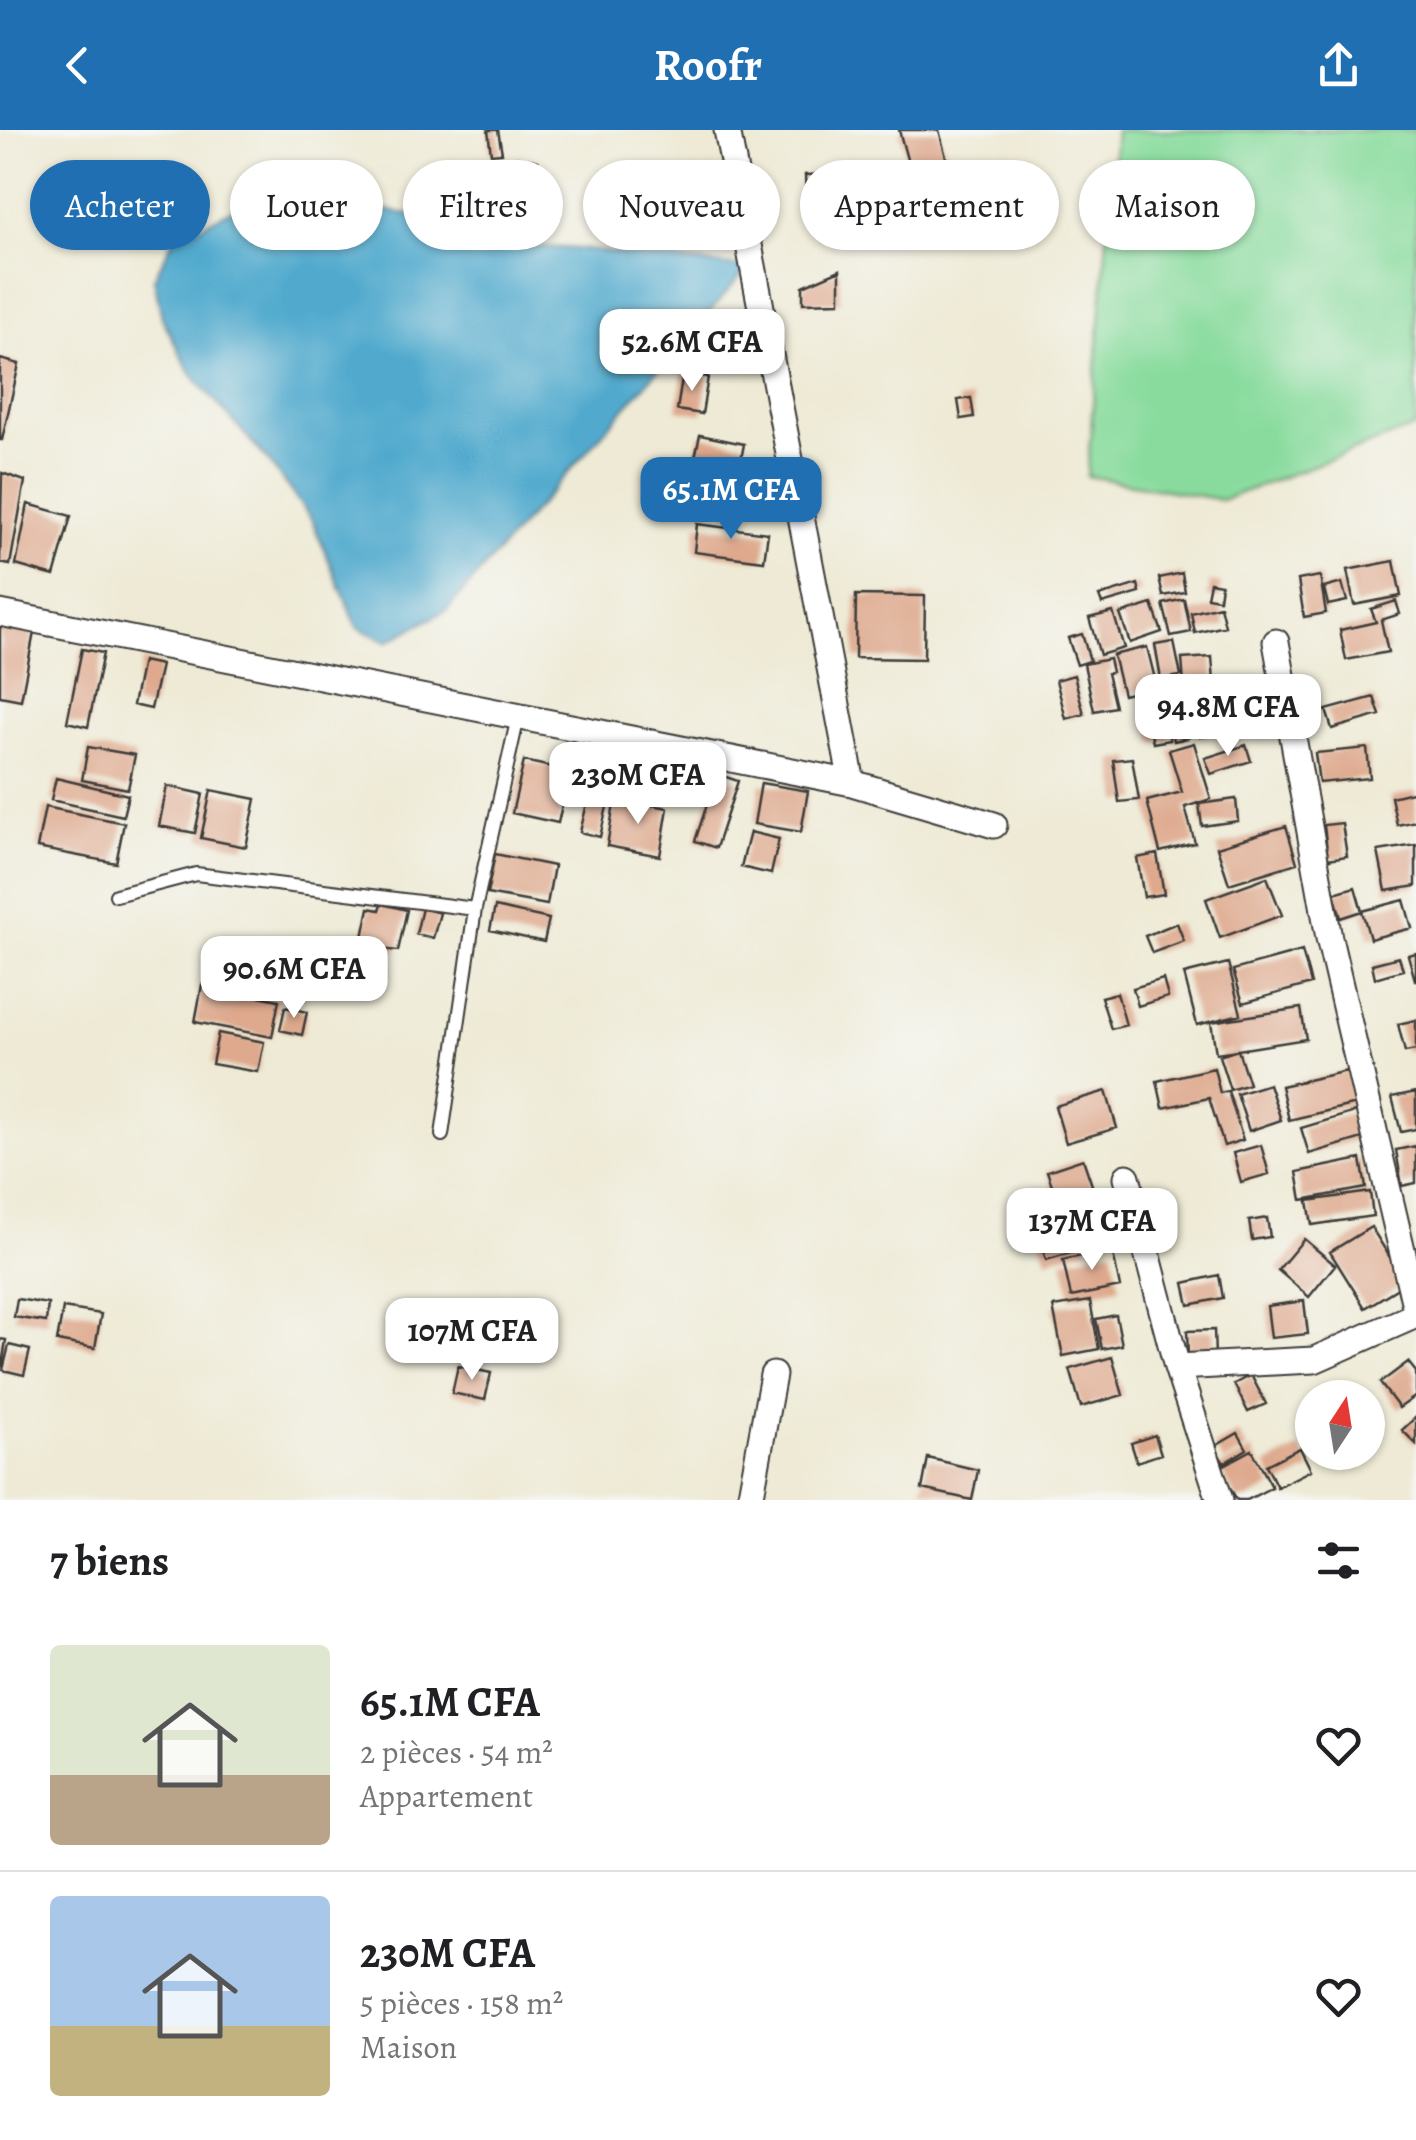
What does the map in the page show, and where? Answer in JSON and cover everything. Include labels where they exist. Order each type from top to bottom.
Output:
[{"type":"street","points":[[727,130],[852,783]]},
{"type":"street","points":[[0,613],[852,783],[994,825]]},
{"type":"street","points":[[1177,1368],[1314,1360],[1416,1312],[1329,938],[1276,642]]},
{"type":"street","points":[[1126,1177],[1177,1368],[1220,1500]]},
{"type":"street","points":[[750,1500],[773,1375]]},
{"type":"lane","points":[[442,1135],[475,909],[518,717]]},
{"type":"lane","points":[[116,896],[196,874],[475,909]]},
{"type":"green space","points":[[1116,130],[1416,130],[1416,427],[1222,500],[1087,476],[1106,250],[1255,250],[1255,160],[1113,160]]},
{"type":"water","points":[[383,210],[403,213],[403,250],[563,248],[748,268],[447,610],[387,642],[357,627],[312,520],[266,458],[191,374],[162,318],[154,279],[168,250],[210,250],[210,221],[230,211],[230,250],[383,250]]},
{"type":"building","points":[[488,130],[498,130],[502,153],[491,154]]},
{"type":"building","points":[[899,130],[939,130],[947,160],[907,160]]},
{"type":"building","points":[[840,270],[840,302],[803,303],[803,286]]},
{"type":"building","points":[[0,359],[19,364],[2,440],[0,440]]},
{"type":"building","points":[[683,373],[708,377],[702,414],[677,410]]},
{"type":"building","points":[[971,398],[974,417],[961,419],[958,400]]},
{"type":"building","points":[[700,435],[744,444],[737,481],[692,471]]},
{"type":"building","points":[[2,473],[25,481],[10,565],[0,563]]},
{"type":"building","points":[[28,504],[71,516],[54,576],[16,565]]},
{"type":"building","points":[[697,524],[768,533],[764,561],[694,552]]},
{"type":"building","points":[[1394,561],[1401,596],[1354,605],[1347,570]]},
{"type":"building","points":[[1182,573],[1185,592],[1163,596],[1159,578]]},
{"type":"building","points":[[1320,576],[1326,613],[1304,617],[1298,580]]},
{"type":"building","points":[[1210,582],[1221,584],[1219,599],[1207,597]]},
{"type":"building","points":[[1342,583],[1347,601],[1328,605],[1324,588]]},
{"type":"building","points":[[1138,584],[1140,593],[1102,604],[1099,596]]},
{"type":"building","points":[[856,595],[925,596],[924,659],[855,658]]},
{"type":"building","points":[[1184,599],[1191,632],[1171,636],[1163,604]]},
{"type":"building","points":[[1396,601],[1400,614],[1381,620],[1388,652],[1346,660],[1340,630],[1376,622],[1371,609]]},
{"type":"building","points":[[1152,604],[1162,632],[1130,643],[1120,614]]},
{"type":"building","points":[[1220,606],[1225,626],[1195,633],[1191,613]]},
{"type":"building","points":[[1113,612],[1124,648],[1100,655],[1089,618]]},
{"type":"building","points":[[0,615],[36,622],[21,700],[0,696]]},
{"type":"building","points":[[1082,634],[1090,661],[1077,665],[1068,638]]},
{"type":"building","points":[[1174,642],[1181,676],[1161,679],[1155,645]]},
{"type":"building","points":[[1147,647],[1157,687],[1123,695],[1113,655]]},
{"type":"building","points":[[82,649],[103,653],[88,727],[67,722]]},
{"type":"building","points":[[1212,657],[1214,682],[1184,684],[1182,659]]},
{"type":"building","points":[[1109,659],[1112,672],[1107,673],[1115,707],[1094,711],[1084,664]]},
{"type":"building","points":[[142,661],[161,665],[151,709],[133,705]]},
{"type":"building","points":[[1074,675],[1084,714],[1066,719],[1056,680]]},
{"type":"building","points":[[1178,693],[1188,738],[1174,741],[1165,696]]},
{"type":"building","points":[[1212,693],[1220,733],[1200,737],[1191,697]]},
{"type":"building","points":[[1374,697],[1380,715],[1332,729],[1326,710]]},
{"type":"building","points":[[1165,720],[1170,740],[1153,743],[1149,724]]},
{"type":"building","points":[[1194,743],[1211,799],[1185,807],[1195,843],[1160,852],[1147,801],[1182,792],[1169,750]]},
{"type":"building","points":[[1246,745],[1251,761],[1211,774],[1205,758]]},
{"type":"building","points":[[88,747],[135,755],[128,789],[82,780]]},
{"type":"building","points":[[1367,748],[1370,778],[1319,783],[1315,753]]},
{"type":"building","points":[[626,755],[660,761],[657,780],[623,773]]},
{"type":"building","points":[[1132,758],[1139,800],[1119,802],[1113,760]]},
{"type":"building","points":[[524,761],[570,771],[558,823],[512,813]]},
{"type":"building","points":[[717,774],[738,781],[716,848],[695,841]]},
{"type":"building","points":[[56,778],[128,795],[123,816],[51,800]]},
{"type":"building","points":[[593,780],[612,785],[600,837],[580,832]]},
{"type":"building","points":[[761,783],[808,791],[801,832],[754,824]]},
{"type":"building","points":[[167,786],[203,794],[195,833],[159,826]]},
{"type":"building","points":[[211,790],[256,799],[246,847],[201,838]]},
{"type":"building","points":[[1416,791],[1416,821],[1397,825],[1391,797]]},
{"type":"building","points":[[615,798],[668,808],[660,856],[607,846]]},
{"type":"building","points":[[1236,799],[1238,821],[1202,826],[1199,804]]},
{"type":"building","points":[[45,807],[124,823],[116,863],[37,848]]},
{"type":"building","points":[[1342,823],[1347,856],[1328,859],[1324,825]]},
{"type":"building","points":[[1286,826],[1297,863],[1229,884],[1217,847]]},
{"type":"building","points":[[750,832],[779,839],[771,874],[741,867]]},
{"type":"building","points":[[1416,845],[1416,886],[1386,891],[1378,851]]},
{"type":"building","points":[[495,854],[554,866],[547,905],[487,894]]},
{"type":"building","points":[[1157,854],[1164,894],[1144,897],[1137,858]]},
{"type":"building","points":[[1267,877],[1282,915],[1220,938],[1206,899]]},
{"type":"building","points":[[1355,887],[1362,911],[1341,918],[1334,893]]},
{"type":"building","points":[[1404,900],[1412,928],[1370,939],[1362,911]]},
{"type":"building","points":[[382,904],[407,910],[398,951],[361,947],[369,908],[380,910]]},
{"type":"building","points":[[495,907],[549,919],[544,942],[490,930]]},
{"type":"building","points":[[422,908],[440,913],[433,938],[416,934]]},
{"type":"building","points":[[1177,923],[1184,941],[1152,953],[1145,936]]},
{"type":"building","points":[[1302,951],[1311,984],[1243,1003],[1233,970]]},
{"type":"building","points":[[1416,953],[1416,980],[1415,980],[1408,955]]},
{"type":"building","points":[[308,956],[322,959],[316,983],[302,979]]},
{"type":"building","points":[[1399,957],[1403,970],[1375,978],[1372,964]]},
{"type":"building","points":[[1228,963],[1241,1014],[1197,1025],[1184,974]]},
{"type":"building","points":[[1163,979],[1168,997],[1138,1006],[1133,988]]},
{"type":"building","points":[[202,985],[279,1000],[272,1037],[195,1022]]},
{"type":"building","points":[[1117,993],[1126,1025],[1111,1029],[1101,997]]},
{"type":"building","points":[[285,1007],[307,1012],[302,1035],[280,1030]]},
{"type":"building","points":[[1301,1008],[1306,1039],[1216,1053],[1211,1022]]},
{"type":"building","points":[[1416,1020],[1416,1050],[1405,1052],[1398,1024]]},
{"type":"building","points":[[218,1033],[264,1042],[258,1072],[212,1064]]},
{"type":"building","points":[[1238,1050],[1249,1084],[1230,1090],[1219,1056]]},
{"type":"building","points":[[1214,1068],[1220,1093],[1228,1091],[1243,1140],[1224,1146],[1209,1098],[1163,1108],[1157,1081]]},
{"type":"building","points":[[1347,1071],[1356,1104],[1289,1120],[1281,1086]]},
{"type":"building","points":[[1269,1084],[1281,1120],[1249,1131],[1237,1094]]},
{"type":"building","points":[[1106,1091],[1117,1128],[1066,1143],[1055,1106]]},
{"type":"building","points":[[1416,1092],[1416,1129],[1401,1132],[1392,1097]]},
{"type":"building","points":[[1358,1111],[1366,1137],[1309,1154],[1301,1128]]},
{"type":"building","points":[[1261,1145],[1269,1174],[1241,1182],[1233,1153]]},
{"type":"building","points":[[1416,1146],[1416,1183],[1402,1186],[1396,1150]]},
{"type":"building","points":[[1083,1159],[1095,1194],[1059,1206],[1047,1171]]},
{"type":"building","points":[[1361,1159],[1366,1188],[1302,1200],[1297,1172]]},
{"type":"building","points":[[1370,1192],[1373,1216],[1312,1225],[1308,1201]]},
{"type":"building","points":[[1075,1205],[1088,1248],[1046,1260],[1033,1217]]},
{"type":"building","points":[[1267,1218],[1270,1237],[1252,1240],[1249,1221]]},
{"type":"building","points":[[1371,1227],[1406,1283],[1365,1308],[1330,1252]]},
{"type":"building","points":[[1304,1239],[1335,1265],[1309,1297],[1278,1270]]},
{"type":"building","points":[[1112,1249],[1120,1287],[1071,1297],[1063,1260]]},
{"type":"building","points":[[1219,1275],[1223,1298],[1189,1305],[1184,1283]]},
{"type":"building","points":[[17,1299],[48,1304],[46,1322],[14,1317]]},
{"type":"building","points":[[1090,1301],[1099,1349],[1063,1356],[1053,1307]]},
{"type":"building","points":[[1304,1301],[1308,1334],[1271,1338],[1267,1306]]},
{"type":"building","points":[[63,1308],[101,1314],[95,1348],[57,1341]]},
{"type":"building","points":[[1116,1315],[1122,1345],[1102,1349],[1096,1319]]},
{"type":"building","points":[[1214,1330],[1215,1356],[1188,1357],[1187,1331]]},
{"type":"building","points":[[0,1339],[6,1340],[2,1366],[0,1366]]},
{"type":"building","points":[[9,1345],[30,1350],[24,1375],[3,1370]]},
{"type":"building","points":[[1112,1357],[1123,1395],[1081,1407],[1070,1369]]},
{"type":"building","points":[[1408,1362],[1416,1372],[1416,1396],[1399,1408],[1385,1390],[1384,1380]]},
{"type":"building","points":[[458,1366],[491,1373],[485,1400],[452,1393]]},
{"type":"building","points":[[1251,1375],[1266,1404],[1248,1412],[1234,1384]]},
{"type":"building","points":[[1416,1417],[1416,1444],[1402,1430]]},
{"type":"building","points":[[1238,1433],[1247,1449],[1224,1463],[1214,1447]]},
{"type":"building","points":[[1155,1435],[1161,1454],[1137,1462],[1131,1443]]},
{"type":"building","points":[[1252,1450],[1272,1487],[1247,1500],[1237,1500],[1219,1468]]},
{"type":"building","points":[[1295,1450],[1295,1470],[1311,1470],[1277,1487],[1266,1465]]},
{"type":"building","points":[[928,1458],[978,1470],[972,1500],[922,1489]]}]
